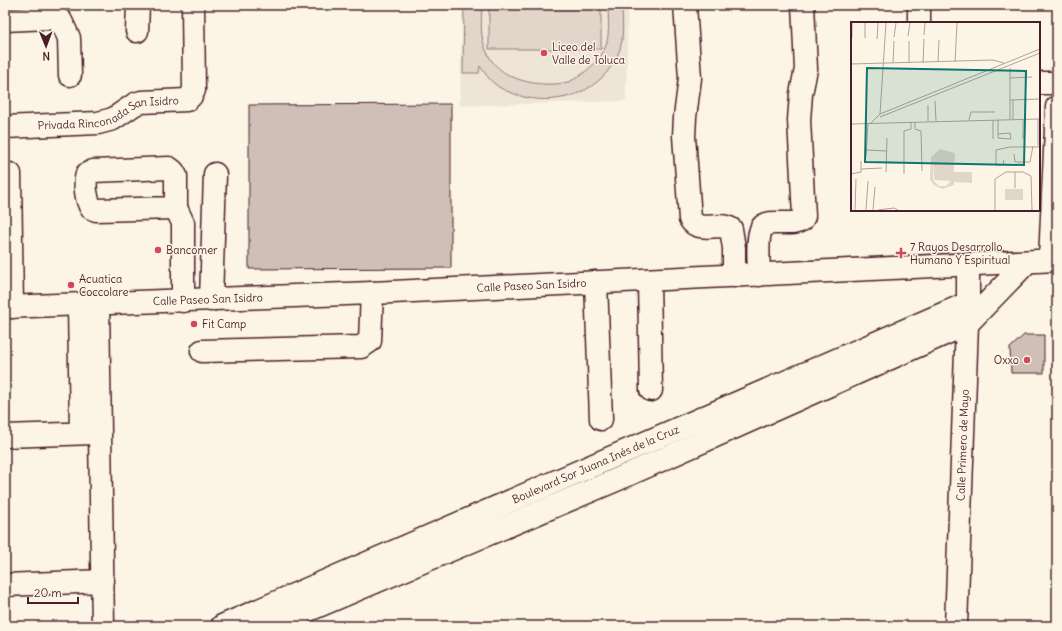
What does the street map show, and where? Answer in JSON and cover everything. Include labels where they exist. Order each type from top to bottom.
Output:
[{"type":"main road","points":[[137,31],[138,5]]},
{"type":"main road","name":"Privada Rinconada San Isidro","points":[[5,127],[98,123],[113,119],[135,104],[141,102],[187,100],[194,90],[193,5]]},
{"type":"main road","points":[[685,5],[690,78],[684,136],[690,219],[695,225],[700,227],[722,226],[731,229],[734,248],[734,276]]},
{"type":"main road","points":[[759,275],[760,230],[762,227],[769,223],[794,224],[802,220],[804,216],[799,120],[801,94],[806,69],[804,5]]},
{"type":"main road","points":[[919,5],[919,22]]},
{"type":"main road","points":[[5,20],[48,12],[61,20],[69,38],[70,75]]},
{"type":"main road","points":[[1040,83],[1057,84]]},
{"type":"main road","points":[[1054,260],[1057,106]]},
{"type":"main road","points":[[8,307],[10,174]]},
{"type":"main road","points":[[211,300],[214,174]]},
{"type":"main road","points":[[176,208],[182,223],[183,301]]},
{"type":"main road","name":"Calle Paseo San Isidro","points":[[8,307],[372,293],[1054,260]]},
{"type":"main road","points":[[968,313],[1027,262]]},
{"type":"main road","name":"Calle Primero de Mayo","points":[[956,626],[968,313],[968,265]]},
{"type":"main road","points":[[649,280],[651,390]]},
{"type":"main road","points":[[596,282],[601,419]]},
{"type":"main road","points":[[202,351],[361,347],[370,341],[372,293]]},
{"type":"main road","points":[[88,304],[91,433],[103,581],[103,626]]},
{"type":"main road","name":"Boulevard Sor Juana Inés de la Cruz","points":[[222,626],[968,313]]},
{"type":"main road","name":"Boulevard Sor Juana Inés de la Cruz","points":[[271,626],[616,480],[968,313]]},
{"type":"main road","points":[[5,436],[91,433]]},
{"type":"main road","points":[[5,585],[103,581]]},
{"type":"shaded area","name":"Liceo del Valle de Toluca","points":[[462,5],[628,5],[626,101],[460,106]]},
{"type":"shaded area","points":[[464,5],[482,5],[481,27],[483,40],[492,61],[507,74],[527,82],[537,84],[558,84],[568,82],[591,67],[604,50],[607,41],[608,5],[622,5],[622,43],[611,67],[602,78],[579,93],[552,99],[524,97],[506,91],[496,85],[489,79],[480,66],[479,73],[463,73]]},
{"type":"shaded area","points":[[489,5],[601,5],[601,49],[489,49]]},
{"type":"building","points":[[451,104],[451,268],[249,269],[249,105]]},
{"type":"building","name":"Oxxo","points":[[1024,335],[1044,335],[1044,373],[1011,373],[1010,348]]},
{"type":"place","name":"Liceo del Valle de Toluca","points":[[544,53]]},
{"type":"place","name":"Bancomer","points":[[158,250]]},
{"type":"place","name":"7 Rayos Desarrollo Humano Y Espiritual","points":[[901,253]]},
{"type":"place","name":"Acuatica Coccolare","points":[[71,285]]},
{"type":"place","name":"Fit Camp","points":[[194,324]]},
{"type":"place","name":"Oxxo","points":[[1027,360]]}]
